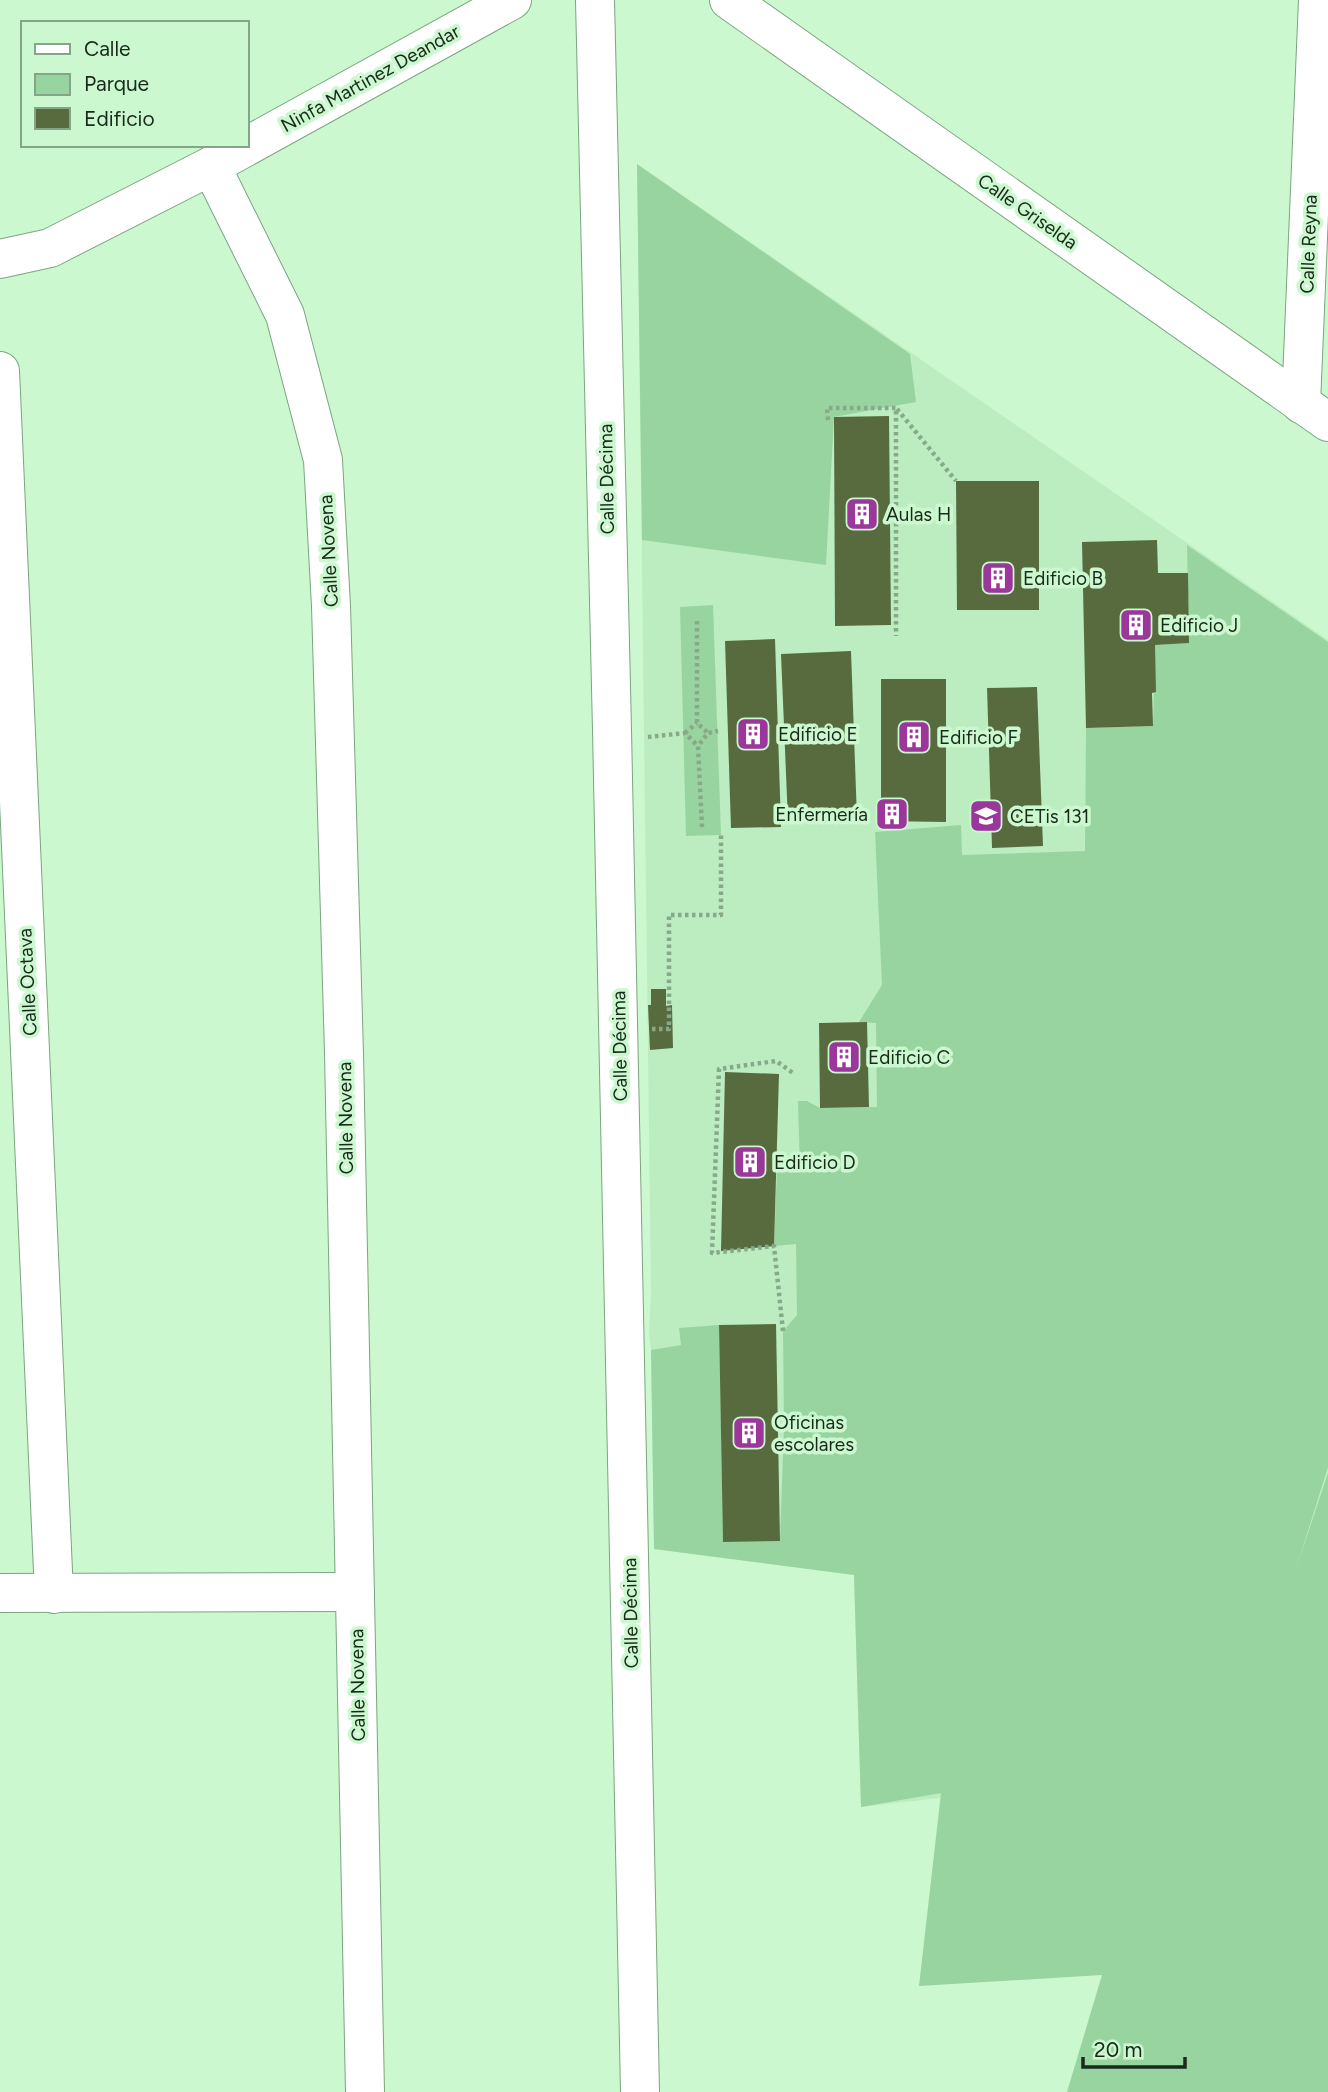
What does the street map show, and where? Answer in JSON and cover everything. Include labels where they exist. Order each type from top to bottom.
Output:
[{"type":"street","name":"Ninfa Martinez Deandar","points":[[248,146],[512,0]]},
{"type":"street","name":"Calle Décima","points":[[595,0],[640,2092]]},
{"type":"street","name":"Calle Griselda","points":[[729,0],[1315,413]]},
{"type":"street","name":"Calle Reyna","points":[[1315,413],[1318,0]]},
{"type":"street","name":"Ninfa Martinez Deandar","points":[[0,259],[50,248],[245,147]]},
{"type":"street","name":"Calle Novena","points":[[211,166],[285,315],[323,460],[331,606],[341,941],[365,2092]]},
{"type":"street","name":"Calle Octava","points":[[0,371],[54,1594]]},
{"type":"street","points":[[0,1594],[355,1592]]},
{"type":"path","points":[[828,420],[827,408],[896,408]]},
{"type":"path","points":[[896,408],[956,481]]},
{"type":"path","points":[[896,408],[896,636]]},
{"type":"path","points":[[697,621],[698,723],[708,733]]},
{"type":"path","points":[[648,737],[685,733],[698,723]]},
{"type":"path","points":[[702,827],[698,746],[708,733],[718,731]]},
{"type":"path","points":[[685,733],[698,746]]},
{"type":"path","points":[[649,1030],[669,1029],[669,915],[721,915],[721,835]]},
{"type":"path","points":[[783,1331],[774,1246],[712,1253],[719,1069],[776,1061],[793,1073]]},
{"type":"shaded area","name":"CETis 131","points":[[637,164],[1328,640],[1328,1539],[1262,1761],[861,1807],[854,1575],[654,1549],[649,1333],[651,1293]]},
{"type":"green space","points":[[637,164],[910,354],[916,402],[834,417],[826,565],[642,540]]},
{"type":"green space","points":[[1187,545],[1328,642],[1328,1467],[1296,1569],[1328,1473],[1328,2092],[1067,2092],[1102,1975],[919,1986],[941,1793],[861,1807],[854,1575],[654,1549],[651,1350],[681,1345],[679,1328],[719,1325],[723,1541],[780,1541],[784,1425],[783,1331],[797,1315],[796,1244],[774,1246],[777,1169],[800,1171],[798,1101],[807,1101],[820,1108],[877,1107],[876,1023],[859,1022],[882,985],[875,832],[961,825],[962,855],[1085,851],[1086,728],[1153,726],[1155,645],[1189,643]]},
{"type":"green space","points":[[713,605],[721,835],[686,836],[680,607]]},
{"type":"building","name":"Aulas H","points":[[889,416],[891,625],[835,626],[834,417]]},
{"type":"building","name":"Edificio B","points":[[956,481],[1039,481],[1039,610],[957,610]]},
{"type":"building","name":"Edificio J","points":[[1157,540],[1158,573],[1188,573],[1189,643],[1155,645],[1156,692],[1152,693],[1153,726],[1086,728],[1082,542]]},
{"type":"building","name":"Edificio E","points":[[775,639],[781,827],[731,828],[725,641]]},
{"type":"building","points":[[851,651],[857,819],[788,821],[781,654]]},
{"type":"building","name":"Edificio F","points":[[881,679],[946,679],[946,822],[881,821]]},
{"type":"building","points":[[1037,687],[1043,846],[992,848],[987,688]]},
{"type":"building","points":[[651,989],[666,989],[666,1006],[672,1005],[673,1048],[650,1050],[648,1005],[651,1005]]},
{"type":"building","name":"Edificio C","points":[[867,1022],[869,1107],[820,1108],[819,1023]]},
{"type":"building","name":"Edificio D","points":[[725,1072],[779,1074],[774,1246],[721,1251]]},
{"type":"building","name":"Oficinas escolares","points":[[776,1324],[780,1541],[723,1542],[719,1325]]},
{"type":"place","name":"Aulas H","points":[[862,514]]},
{"type":"place","name":"Edificio B","points":[[998,578]]},
{"type":"place","name":"Edificio J","points":[[1136,625]]},
{"type":"place","name":"Edificio E","points":[[753,734]]},
{"type":"place","name":"Edificio F","points":[[914,737]]},
{"type":"place","name":"Enfermería","points":[[892,814]]},
{"type":"place","name":"CETis 131","points":[[986,816]]},
{"type":"place","name":"Edificio C","points":[[844,1057]]},
{"type":"place","name":"Edificio D","points":[[750,1162]]},
{"type":"place","name":"Oficinas escolares","points":[[749,1433]]}]
